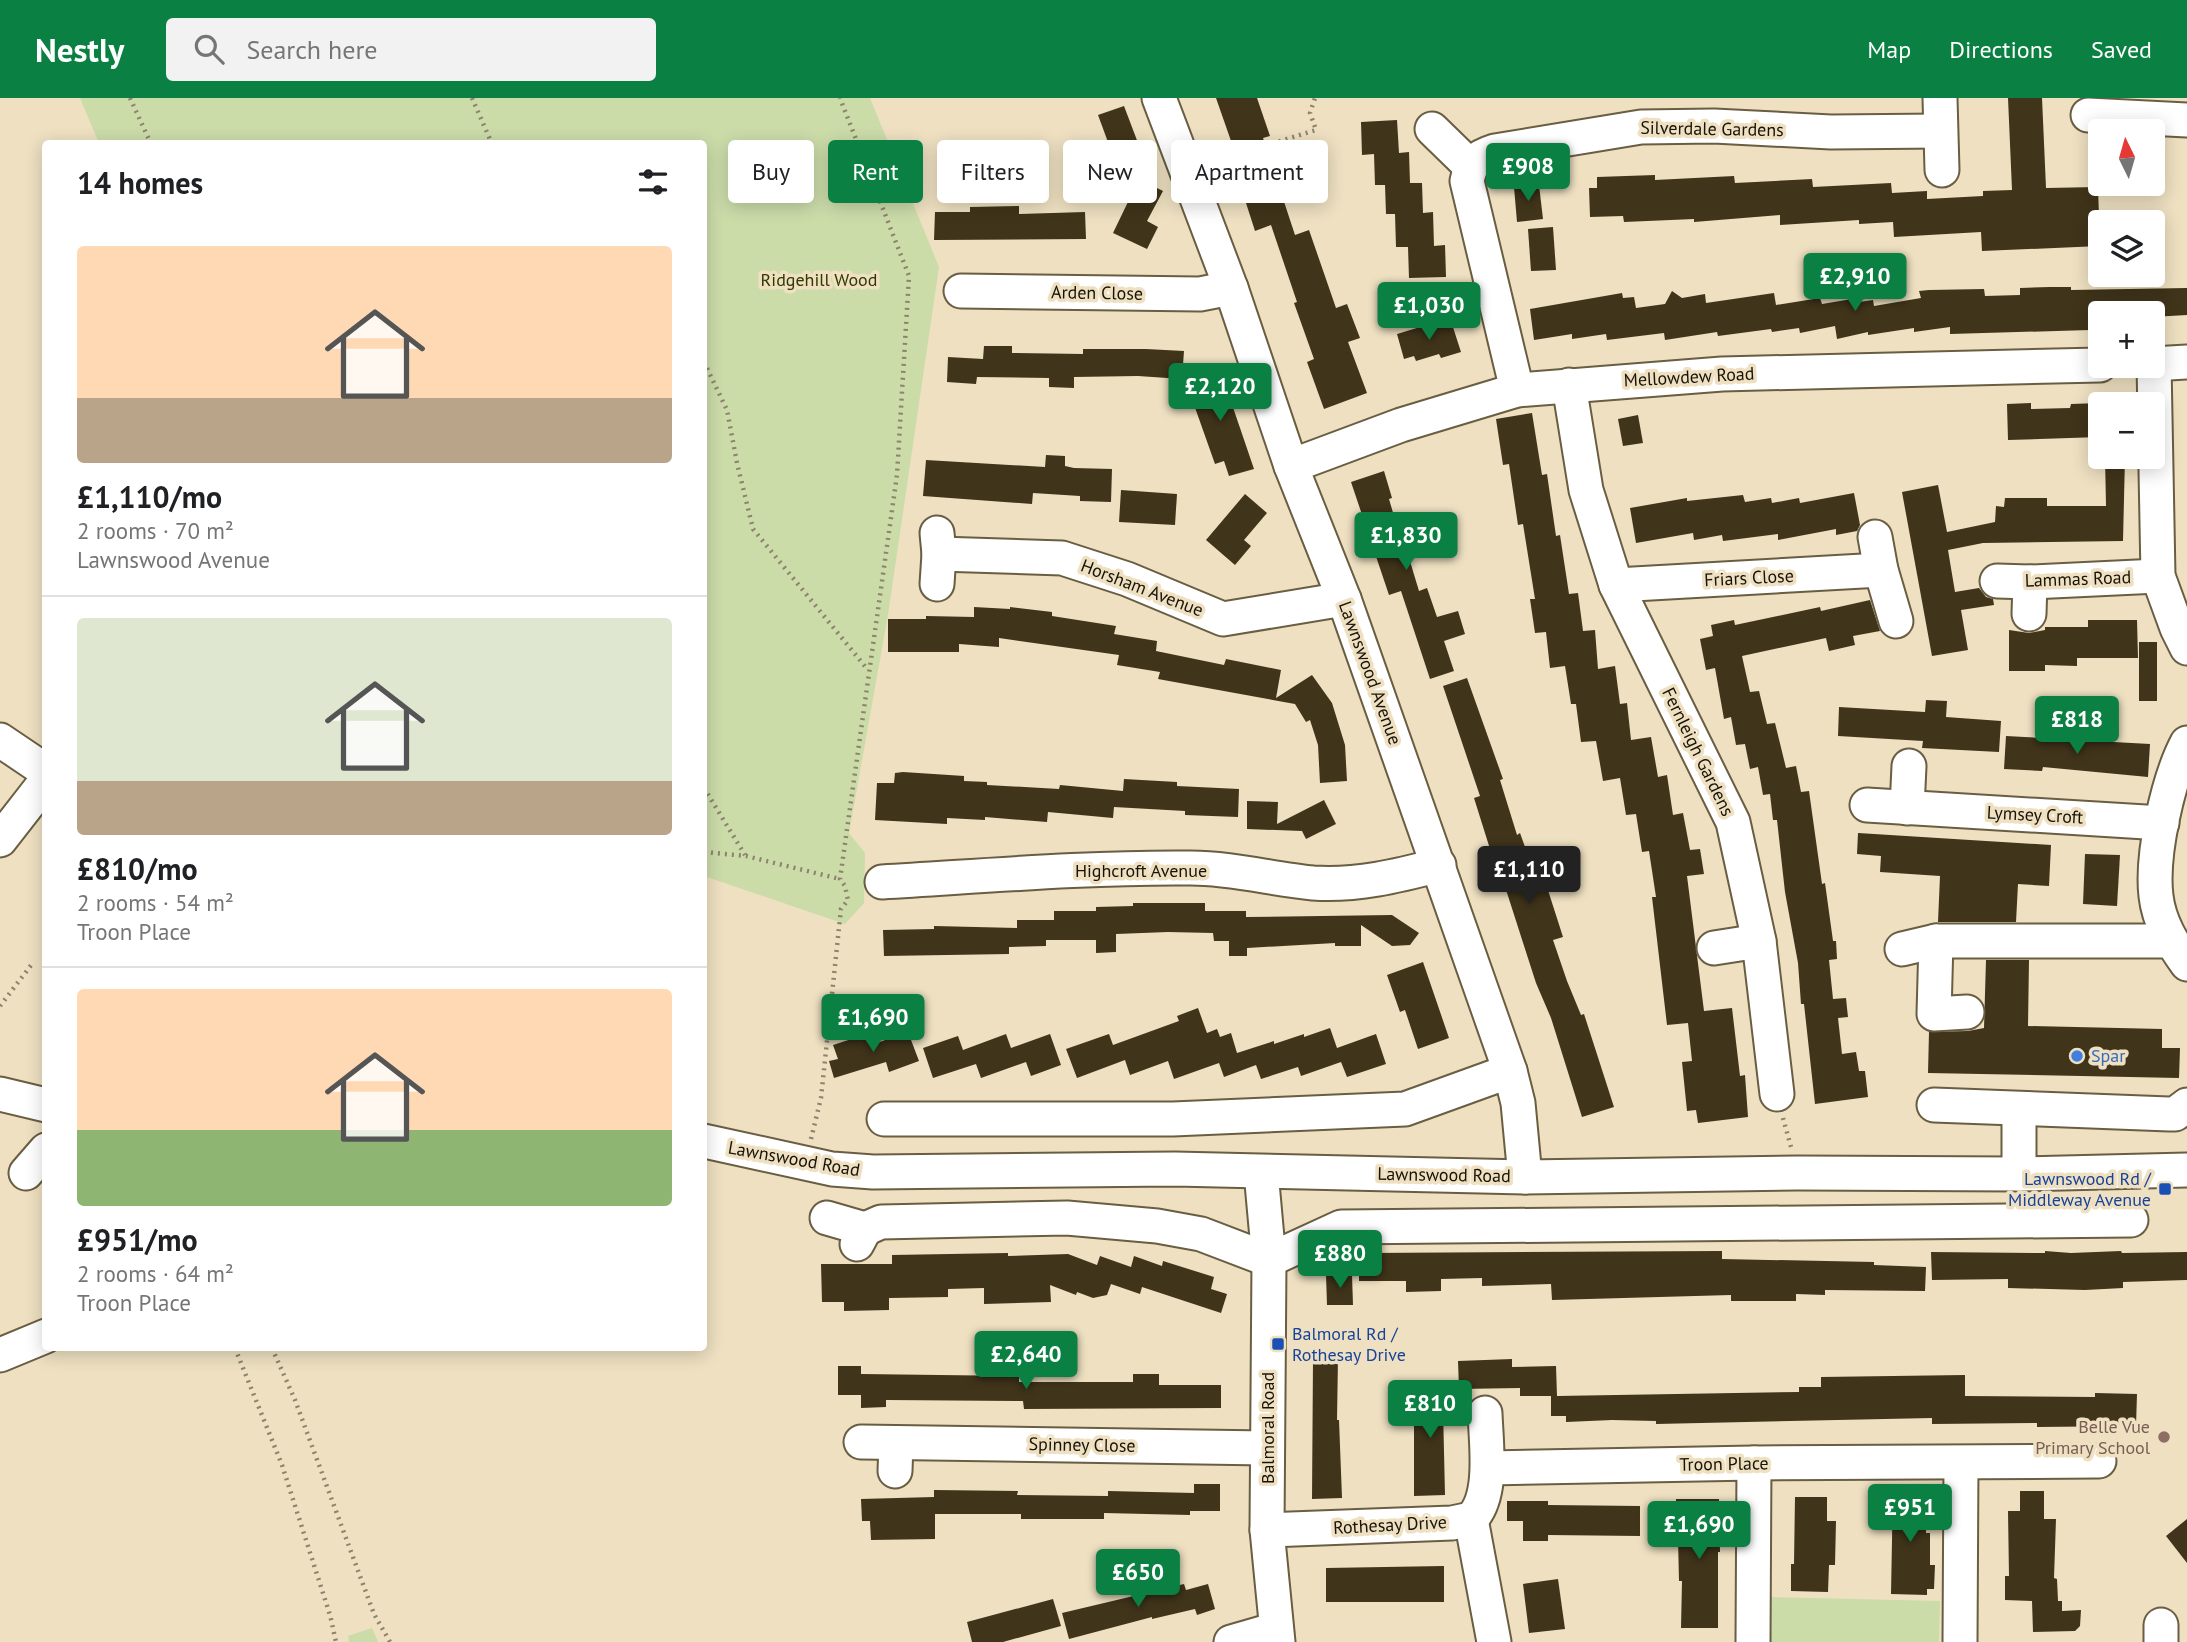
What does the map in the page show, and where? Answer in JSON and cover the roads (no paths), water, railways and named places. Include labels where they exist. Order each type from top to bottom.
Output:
[{"type":"street","name":"Lawnswood Avenue","points":[[1159,98],[1231,288],[1291,466],[1344,598],[1510,1071],[1518,1102],[1525,1177]]},
{"type":"street","points":[[1940,98],[1942,170]]},
{"type":"street","points":[[2088,115],[2187,120]]},
{"type":"street","name":"Silverdale Gardens","points":[[1470,166],[1478,156],[1494,151],[1641,127],[1831,132],[1940,131]]},
{"type":"street","points":[[1432,129],[1470,166],[1467,181],[1517,390]]},
{"type":"street","name":"Arden Close","points":[[962,288],[1200,294],[1231,288]]},
{"type":"street","points":[[2165,363],[2187,362]]},
{"type":"street","name":"Mellowdew Road","points":[[1291,466],[1401,425],[1517,390],[1722,374],[2088,365]]},
{"type":"street","points":[[2153,378],[2158,576],[2187,648]]},
{"type":"street","name":"Fernleigh Gardens","points":[[1569,385],[1586,490],[1616,585],[1733,822],[1759,941],[1777,1094]]},
{"type":"street","points":[[1875,537],[1881,570],[1896,621]]},
{"type":"street","name":"Horsham Avenue","points":[[937,556],[1062,558],[1127,579],[1223,619],[1344,598]]},
{"type":"street","name":"Friars Close","points":[[1616,585],[1881,570]]},
{"type":"street","name":"Lammas Road","points":[[1997,581],[2030,598],[2158,576]]},
{"type":"street","points":[[0,740],[42,768]]},
{"type":"street","points":[[2179,953],[2163,926],[2156,897],[2155,870],[2171,783],[2187,743]]},
{"type":"street","points":[[1908,808],[1909,766]]},
{"type":"street","points":[[0,840],[42,785]]},
{"type":"street","name":"Lymsey Croft","points":[[1867,805],[2162,823]]},
{"type":"street","name":"Highcroft Avenue","points":[[881,881],[1107,869],[1195,868],[1315,883],[1393,878],[1439,865]]},
{"type":"street","points":[[1714,948],[1759,941]]},
{"type":"street","points":[[1902,949],[1936,941],[2179,953]]},
{"type":"street","points":[[1936,941],[1934,1014],[1967,1012]]},
{"type":"street","points":[[884,1119],[1173,1119],[1405,1109],[1510,1071]]},
{"type":"street","points":[[0,1094],[42,1104]]},
{"type":"street","points":[[1934,1105],[2169,1114],[2175,1114],[2187,1105]]},
{"type":"street","points":[[2019,1110],[2019,1174]]},
{"type":"street","name":"Lawnswood Road","points":[[707,1142],[832,1169],[873,1172],[1175,1169],[1525,1177],[1797,1173],[2019,1174],[2187,1170]]},
{"type":"street","name":"Balmoral Road","points":[[1261,1172],[1269,1260],[1267,1530],[1277,1636]]},
{"type":"street","points":[[827,1218],[861,1236],[881,1222],[1067,1218],[1157,1226],[1201,1234],[1269,1260],[1341,1227],[2131,1220]]},
{"type":"street","points":[[0,1355],[42,1338]]},
{"type":"street","points":[[1471,1519],[1481,1510],[1488,1468],[1485,1413]]},
{"type":"street","name":"Spinney Close","points":[[861,1442],[896,1457],[1267,1448]]},
{"type":"street","name":"Troon Place","points":[[1488,1468],[2099,1461]]},
{"type":"street","points":[[1753,1642],[1754,1463]]},
{"type":"street","points":[[1960,1642],[1961,1463]]},
{"type":"street","name":"Rothesay Drive","points":[[1267,1530],[1452,1523],[1471,1519],[1494,1642]]},
{"type":"street","points":[[1231,1642],[1277,1636]]},
{"type":"place","name":"Spar","points":[[2077,1056]]},
{"type":"place","name":"Lawnswood Rd / Middleway Avenue","points":[[2165,1189]]},
{"type":"place","name":"Balmoral Rd / Rothesay Drive","points":[[1278,1344]]},
{"type":"place","name":"Belle Vue Primary School","points":[[2164,1437]]},
{"type":"park label","name":"Ridgehill Wood","points":[[819,280]]}]
